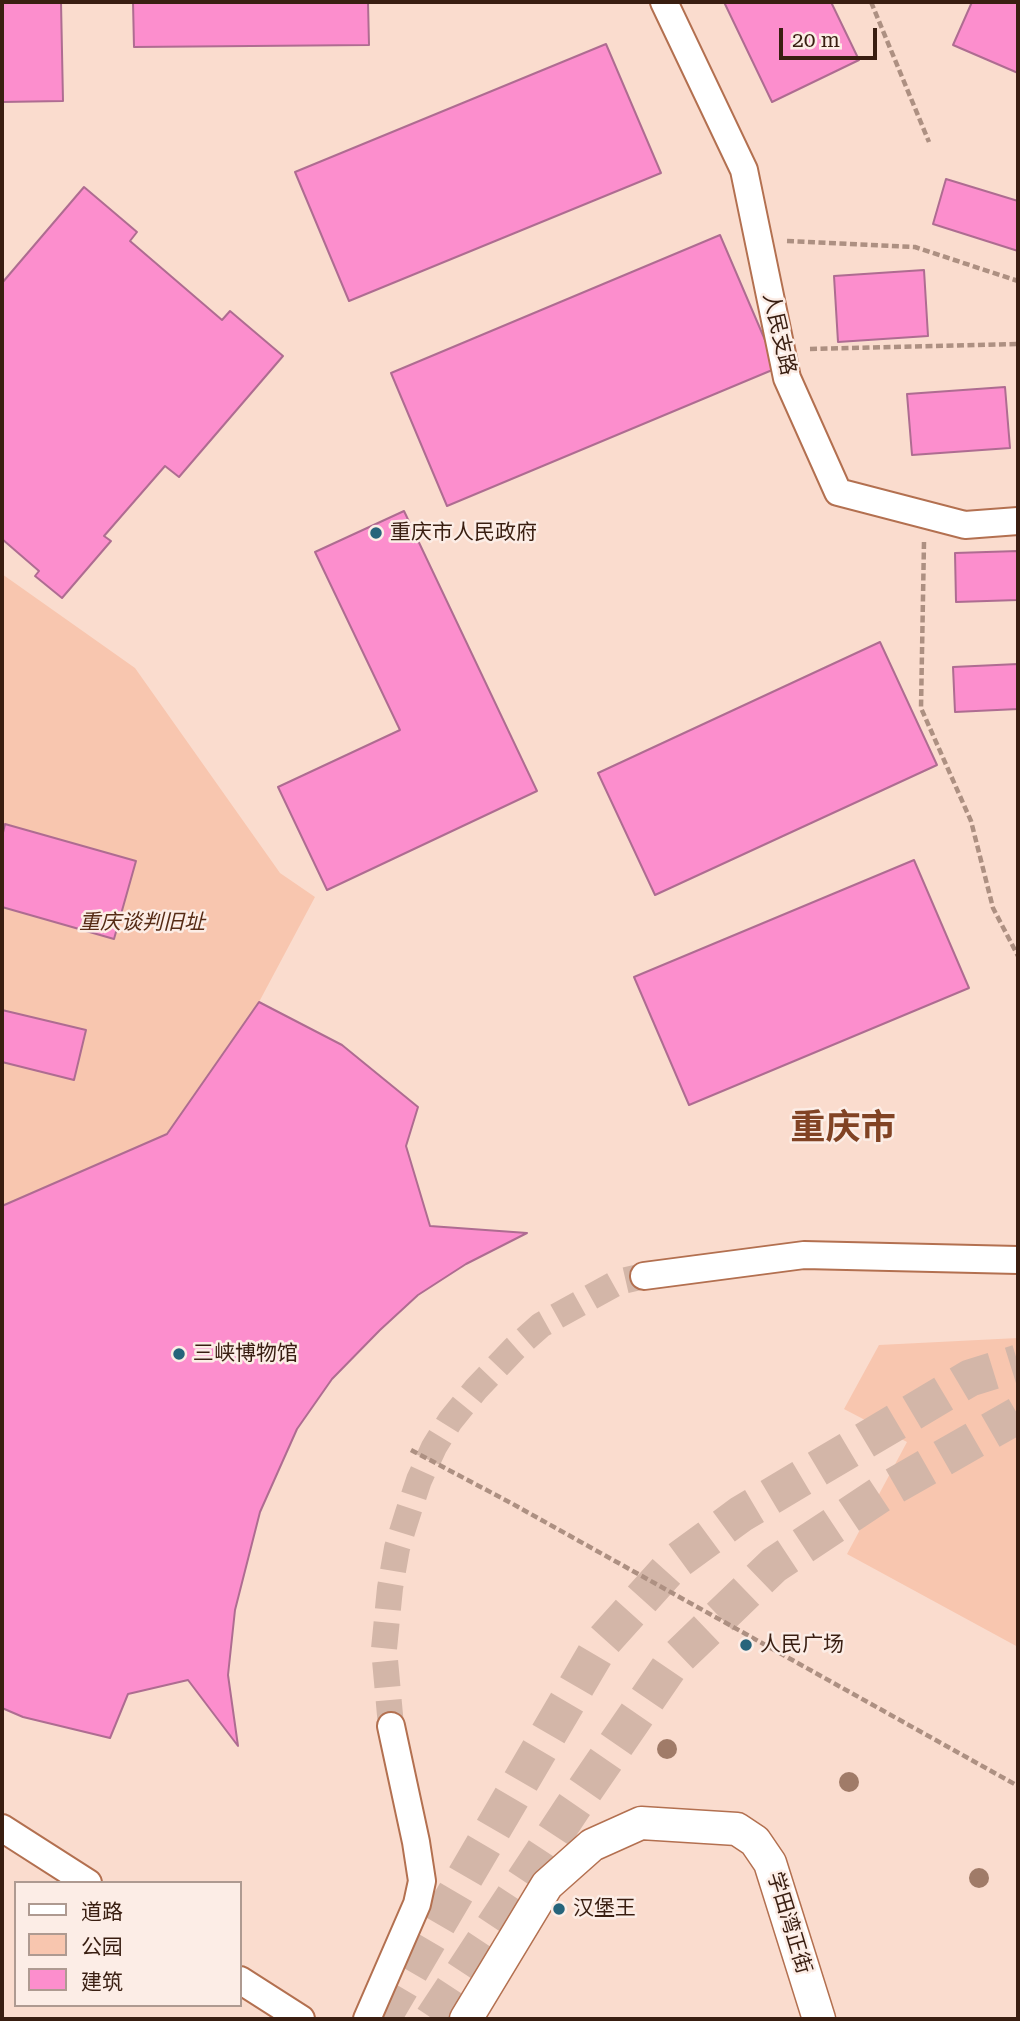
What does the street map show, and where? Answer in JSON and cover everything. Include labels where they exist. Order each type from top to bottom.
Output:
[{"type":"street","name":"人民支路","points":[[664,2],[744,170],[787,378],[838,492],[965,525],[1018,521]]},
{"type":"street","points":[[645,1276],[804,1255],[1018,1260]]},
{"type":"street","points":[[367,2019],[417,1904],[422,1881],[390,1726]]},
{"type":"street","name":"学田湾正街","points":[[466,2019],[547,1885],[592,1845],[640,1823],[737,1829],[755,1841],[770,1863],[819,2019]]},
{"type":"street","points":[[2,1828],[85,1881]]},
{"type":"street","points":[[242,1981],[301,2019]]},
{"type":"path","points":[[870,2],[929,142]]},
{"type":"path","points":[[758,239],[915,247],[1018,281]]},
{"type":"path","points":[[781,349],[1018,344]]},
{"type":"path","points":[[924,514],[921,708],[971,821],[993,908],[1018,956]]},
{"type":"path","points":[[411,1450],[1018,1786]]},
{"type":"green space","name":"重庆谈判旧址","points":[[2,574],[135,668],[280,873],[315,897],[259,1002],[167,1134],[2,1206]]},
{"type":"green space","points":[[1018,1338],[1018,1647],[847,1554],[907,1442],[844,1409],[879,1345]]},
{"type":"building","points":[[2,2],[61,2],[63,101],[2,102]]},
{"type":"building","points":[[133,2],[368,2],[369,45],[134,47]]},
{"type":"building","points":[[724,2],[831,2],[859,60],[772,102]]},
{"type":"building","points":[[972,2],[1018,2],[1018,73],[953,45]]},
{"type":"building","points":[[606,44],[661,173],[349,301],[295,172]]},
{"type":"building","points":[[946,179],[1018,201],[1018,251],[933,224]]},
{"type":"building","points":[[84,187],[137,232],[130,241],[222,320],[230,311],[283,356],[179,477],[165,466],[104,536],[111,541],[62,598],[35,576],[39,571],[2,539],[2,283]]},
{"type":"building","points":[[720,235],[777,368],[447,506],[391,373]]},
{"type":"building","points":[[924,270],[928,336],[838,342],[834,276]]},
{"type":"building","points":[[1005,387],[1010,448],[912,455],[907,394]]},
{"type":"building","points":[[404,511],[537,791],[327,890],[278,787],[400,730],[315,552]]},
{"type":"building","points":[[1018,551],[1018,600],[956,602],[955,553]]},
{"type":"building","points":[[880,642],[937,765],[655,895],[598,773]]},
{"type":"building","points":[[1018,664],[1018,709],[955,712],[953,667]]},
{"type":"building","points":[[5,824],[136,861],[114,939],[2,907],[2,837]]},
{"type":"building","points":[[914,860],[969,988],[689,1105],[634,977]]},
{"type":"building","name":"三峡博物馆","points":[[259,1002],[342,1045],[418,1107],[406,1146],[430,1226],[527,1233],[466,1264],[418,1295],[332,1379],[297,1429],[260,1512],[235,1610],[228,1675],[238,1746],[188,1680],[128,1694],[110,1738],[23,1717],[2,1708],[2,1206],[167,1134]]},
{"type":"building","points":[[2,1010],[86,1030],[74,1080],[2,1062]]},
{"type":"tunnel","points":[[391,1726],[384,1649],[390,1588],[397,1548],[419,1480],[434,1447],[450,1421],[476,1389],[541,1325],[618,1282],[644,1276]]},
{"type":"tunnel","points":[[382,2019],[601,1644],[673,1564],[741,1514],[970,1378],[1018,1363]]},
{"type":"tunnel","points":[[433,2019],[672,1663],[774,1565],[887,1490],[1018,1415]]},
{"type":"place","name":"重庆市人民政府","points":[[376,533]]},
{"type":"place","name":"三峡博物馆","points":[[179,1354]]},
{"type":"place","name":"人民广场","points":[[746,1645]]},
{"type":"place","name":"汉堡王","points":[[559,1909]]},
{"type":"district","name":"重庆市","points":[[843,1129]]}]
